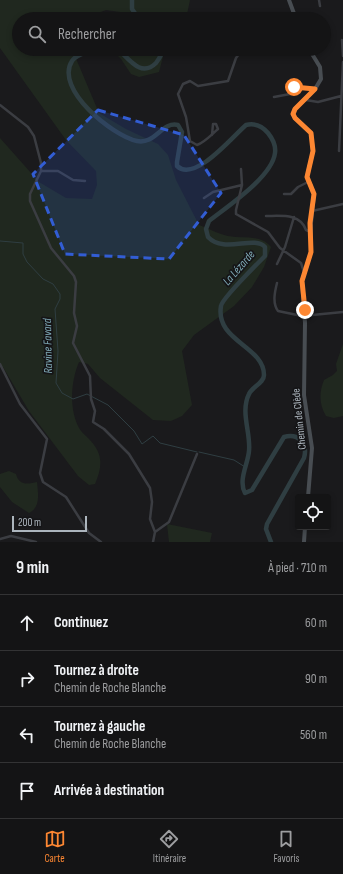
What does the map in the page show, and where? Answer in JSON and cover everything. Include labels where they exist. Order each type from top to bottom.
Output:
[{"type":"main road","points":[[289,0],[293,12]]},
{"type":"main road","points":[[308,182],[307,177],[313,153],[312,136],[309,130],[295,118],[293,114],[295,109],[306,100],[321,80],[322,71],[313,56]]},
{"type":"main road","name":"Chemin de Clède","points":[[308,182],[314,194],[310,258],[302,281],[305,316],[304,395],[312,448],[308,494]]},
{"type":"main road","points":[[304,542],[305,530]]},
{"type":"street","points":[[319,0],[320,6]]},
{"type":"street","points":[[342,40],[343,56]]},
{"type":"street","points":[[212,135],[199,144],[194,144],[190,140],[184,107],[178,97],[179,91],[183,84],[190,81],[198,86],[228,81],[238,56]]},
{"type":"street","points":[[339,151],[343,62]]},
{"type":"street","points":[[274,97],[290,94],[295,87],[315,89]]},
{"type":"street","points":[[306,100],[318,102],[341,96]]},
{"type":"street","points":[[0,105],[31,131],[41,163],[41,171],[30,194],[30,201],[51,248],[74,276],[76,282],[74,313],[77,326],[74,343],[81,359],[88,368],[90,376],[90,397],[94,407],[93,422],[104,429],[129,454],[150,488],[152,502],[150,519],[155,532],[153,542]]},
{"type":"street","points":[[241,169],[242,185],[236,210],[237,216],[268,232],[284,251],[298,260],[304,273]]},
{"type":"street","points":[[41,171],[58,171],[73,180],[86,181]]},
{"type":"street","points":[[284,194],[290,195],[300,185],[308,182]]},
{"type":"street","points":[[204,198],[213,192],[242,185]]},
{"type":"street","points":[[312,211],[343,204]]},
{"type":"street","points":[[266,216],[294,217],[302,222],[306,230],[311,232]]},
{"type":"street","points":[[277,264],[284,251],[294,217]]},
{"type":"street","points":[[277,282],[275,295],[277,309],[305,316],[343,312]]},
{"type":"street","points":[[0,364],[20,404],[47,439],[40,473],[43,482],[66,497],[89,533],[100,542]]},
{"type":"street","points":[[155,532],[169,522],[197,454]]},
{"type":"street","points":[[0,539],[11,536],[36,542]]},
{"type":"highlighted area","points":[[98,110],[184,135],[221,193],[169,259],[65,254],[33,174]]},
{"type":"shaded area","points":[[0,0],[190,0],[187,12],[120,12],[106,10],[101,12],[12,12],[12,56],[75,56],[99,113],[126,129],[158,144],[168,155],[176,180],[199,225],[228,236],[262,240],[271,247],[264,267],[252,287],[234,306],[194,335],[182,351],[192,405],[182,416],[171,421],[153,420],[100,378],[88,364],[79,362],[74,377],[72,394],[73,411],[79,428],[97,449],[99,454],[100,465],[95,484],[89,485],[78,476],[29,411],[3,367],[0,366],[0,138],[39,182],[66,198],[92,199],[97,185],[96,171],[66,140],[0,48]]},
{"type":"shaded area","points":[[118,56],[163,56],[159,72],[139,77],[131,74]]},
{"type":"shaded area","points":[[343,344],[343,416],[334,418],[326,416],[324,412],[321,403],[321,389],[324,380],[337,371],[336,364]]},
{"type":"shaded area","points":[[9,471],[16,474],[19,481],[24,483],[27,484],[37,482],[37,503],[33,510],[29,513],[12,502],[0,487],[0,474]]},
{"type":"shaded area","points":[[167,524],[212,533],[210,542],[169,542]]},
{"type":"waterway","name":"La Lézarde","points":[[132,0],[132,9],[134,12]]},
{"type":"waterway","name":"La Lézarde","points":[[78,56],[72,61],[69,72],[71,85],[78,97],[89,110],[114,130],[137,141],[149,140],[167,126],[178,125],[182,132],[177,166],[185,170],[194,168],[213,156],[246,125],[249,124],[263,129],[268,133],[273,142],[275,153],[266,172],[248,190],[209,221],[206,229],[208,237],[215,242],[222,244],[254,243],[265,247],[265,256],[240,281],[223,302],[221,306],[221,318],[225,327],[232,336],[256,357],[262,365],[264,375],[262,380],[249,394],[246,401],[245,408],[249,451],[243,477],[243,488],[245,493],[252,490],[284,437],[289,436],[298,438],[305,448],[304,458],[267,524],[266,529],[271,542]]},
{"type":"waterway","name":"La Lézarde","points":[[125,56],[140,68],[145,69],[156,63],[160,56]]},
{"type":"waterway","name":"Ravine Favard","points":[[0,241],[23,243],[23,254],[27,262],[43,279],[53,284],[60,294],[60,299],[55,309],[58,351],[56,383],[62,393],[73,399],[87,394],[108,405],[134,431],[142,444],[153,436],[160,443],[197,452]]},
{"type":"waterway","name":"Ravine Favard","points":[[199,452],[234,460],[245,467]]},
{"type":"route","points":[[294,87],[315,89],[306,100],[295,109],[293,114],[293,116],[311,133],[313,151],[313,157],[307,177],[307,180],[313,189],[314,200],[310,223],[312,246],[310,258],[302,281],[305,310]]}]
